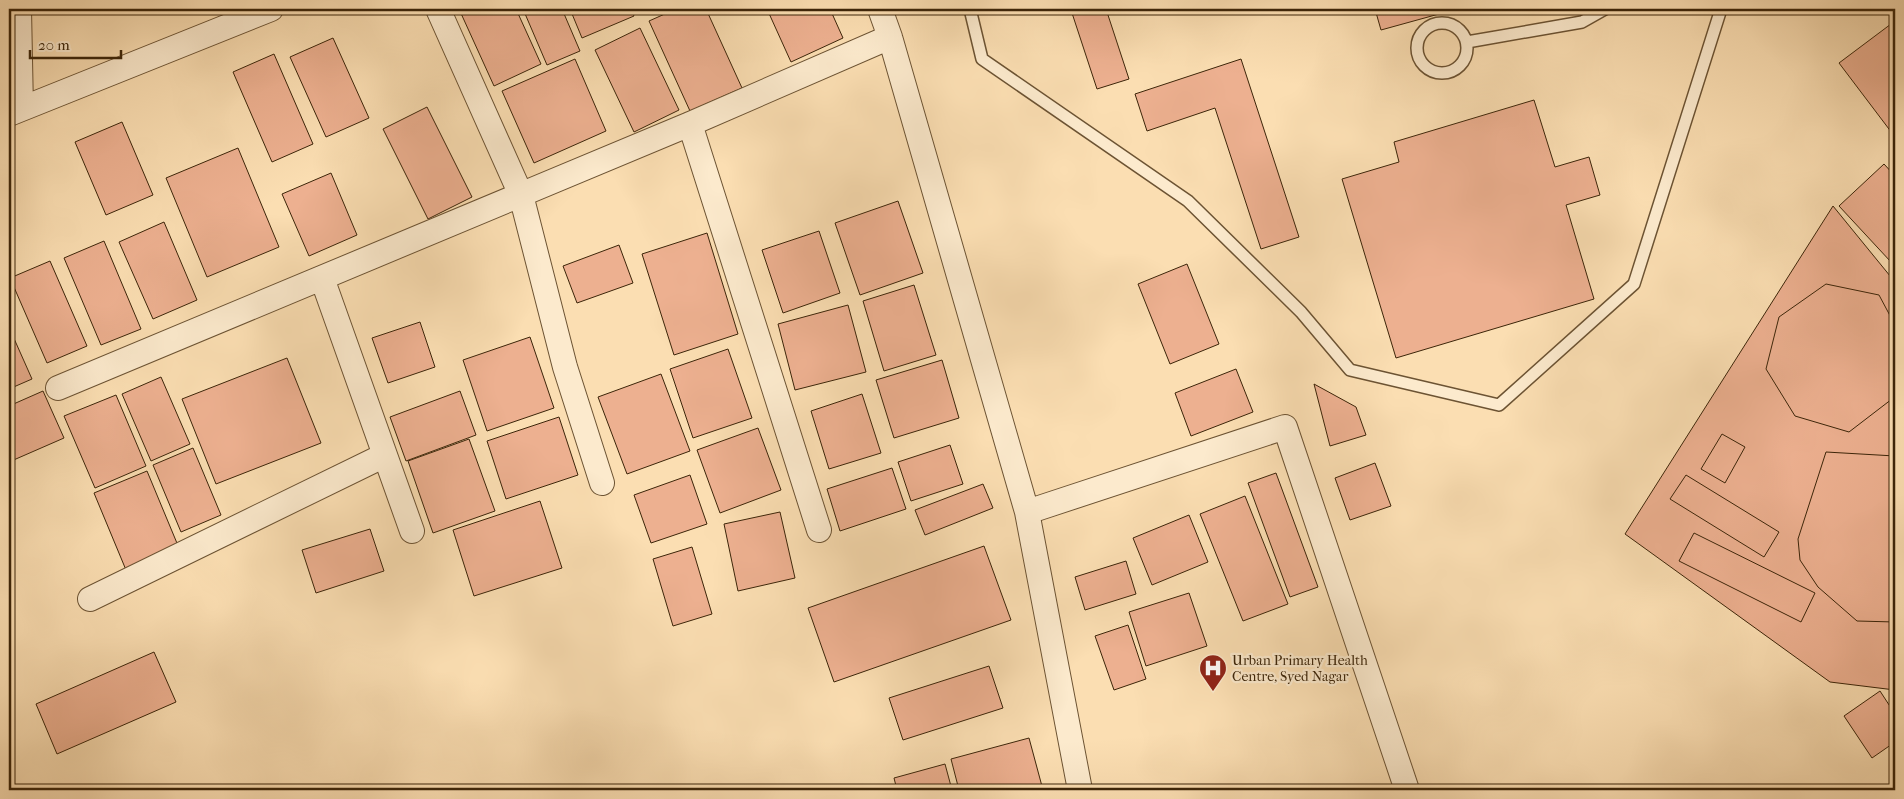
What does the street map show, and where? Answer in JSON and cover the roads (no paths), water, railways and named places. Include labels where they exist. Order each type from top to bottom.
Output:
[{"type":"street","points":[[19,9],[15,111],[271,9]]},
{"type":"street","points":[[438,9],[521,195],[565,367],[602,483]]},
{"type":"street","points":[[880,9],[890,37],[1027,512],[1080,790]]},
{"type":"street","points":[[58,388],[690,124],[890,37]]},
{"type":"street","points":[[690,124],[819,530]]},
{"type":"street","points":[[322,278],[412,531]]},
{"type":"street","points":[[1027,512],[1285,427],[1407,790]]},
{"type":"street","points":[[90,599],[385,455]]},
{"type":"lane","points":[[970,9],[982,59],[1188,201],[1301,312],[1350,370],[1499,404],[1634,284],[1721,9]]},
{"type":"lane","points":[[1467,42],[1582,22],[1605,9]]},
{"type":"lane","points":[[1434,24],[1451,24],[1464,34],[1467,42],[1468,50],[1462,65],[1448,73],[1431,71],[1419,59],[1417,50],[1420,34],[1434,24]]},
{"type":"place","name":"Urban Primary Health Centre, Syed Nagar","points":[[1213,692]]}]
